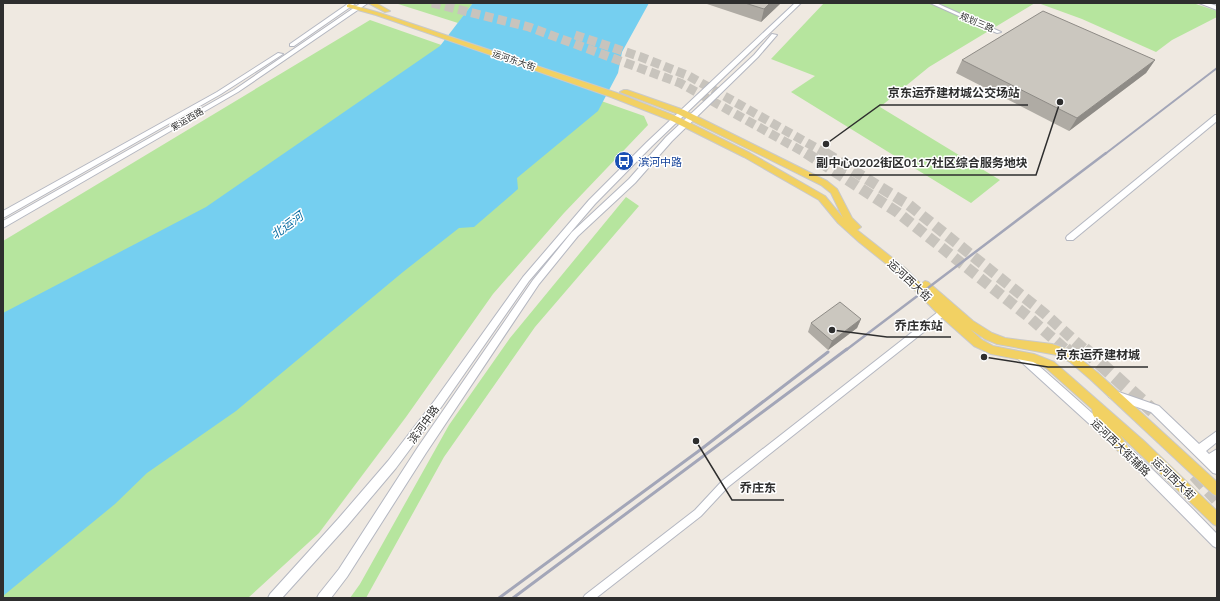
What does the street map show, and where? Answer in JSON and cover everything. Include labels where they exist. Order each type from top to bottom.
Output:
[{"type":"main road","name":"运河东大街","points":[[340,3],[380,11],[615,92],[678,116]]},
{"type":"main road","name":"紫运西路","points":[[3,215],[219,93],[354,6],[365,3]]},
{"type":"main road","name":"运河东大街","points":[[371,3],[380,11]]},
{"type":"main road","name":"滨河中路","points":[[274,598],[333,534],[408,444],[531,273],[583,213],[678,116],[745,56],[798,3]]},
{"type":"main road","name":"滨河中路","points":[[323,598],[343,573],[422,450],[536,282],[575,234],[632,181],[688,121],[756,56],[803,3]]},
{"type":"main road","points":[[1202,3],[1217,8]]},
{"type":"main road","name":"紫运西路","points":[[3,224],[236,90],[354,6]]},
{"type":"main road","name":"运河西大街","points":[[678,116],[824,182],[834,191],[849,220],[861,232],[912,273],[978,343],[991,350],[1034,358],[1050,365],[1140,445],[1217,520]]},
{"type":"main road","points":[[1070,238],[1217,117]]},
{"type":"main road","name":"运河西大街","points":[[688,121],[822,198],[841,221],[862,240],[902,271],[946,310],[996,340],[1052,349],[1065,353],[1167,442],[1217,490]]},
{"type":"main road","name":"运河西大街辅路","points":[[1021,356],[1084,411],[1122,447],[1187,510],[1217,542]]},
{"type":"main road","points":[[1113,394],[1155,409],[1198,451],[1214,461]]},
{"type":"main road","points":[[1088,398],[1122,447]]},
{"type":"main road","points":[[1198,451],[1217,436]]},
{"type":"street","name":"规划三路","points":[[932,3],[1000,32]]},
{"type":"street","points":[[588,598],[698,513],[725,484],[946,310]]},
{"type":"green space","points":[[395,3],[473,3],[458,23]]},
{"type":"green space","points":[[824,3],[1035,3],[929,67],[880,107],[1000,180],[971,203],[791,92],[815,76],[771,59]]},
{"type":"green space","points":[[1038,3],[1193,3],[1217,11],[1217,17],[1172,40],[1156,52],[1082,19]]},
{"type":"green space","points":[[370,20],[644,116],[648,125],[564,213],[493,294],[406,417],[319,533],[248,598],[3,598],[3,241]]},
{"type":"green space","points":[[626,197],[639,206],[535,327],[444,457],[366,598],[350,598],[360,584],[449,425],[510,338]]},
{"type":"water","name":"北运河","points":[[473,3],[649,3],[622,52],[618,73],[598,111],[517,178],[518,189],[474,227],[459,228],[403,272],[236,411],[147,473],[115,504],[3,596],[3,313],[206,207],[440,46]]},
{"type":"building","points":[[745,3],[770,3],[764,9]]},
{"type":"building","points":[[1043,11],[1155,60],[1077,118],[962,60]]},
{"type":"building","points":[[840,302],[861,319],[832,341],[811,323]]},
{"type":"tunnel","points":[[432,3],[529,27],[680,83],[807,154]]},
{"type":"tunnel","points":[[575,35],[641,57],[689,76],[827,154]]},
{"type":"tunnel","points":[[806,153],[897,212],[1030,318],[1066,350]]},
{"type":"tunnel","points":[[825,153],[909,205],[1045,314],[1085,350]]},
{"type":"tunnel","points":[[1065,349],[1076,359]]},
{"type":"tunnel","points":[[1084,349],[1153,411]]},
{"type":"tunnel","points":[[1195,475],[1217,499]]},
{"type":"railway","points":[[1105,154],[1217,68]]},
{"type":"railway","points":[[846,350],[1106,153]]},
{"type":"railway","points":[[513,598],[847,349]]},
{"type":"railway","points":[[499,598],[700,450],[828,352]]},
{"type":"place","name":"副中心0202街区0117社区综合服务地块","points":[[1060,102]]},
{"type":"place","name":"京东运乔建材城公交场站","points":[[826,144]]},
{"type":"place","name":"滨河中路","points":[[624,161]]},
{"type":"place","name":"乔庄东站","points":[[832,330]]},
{"type":"place","name":"京东运乔建材城","points":[[984,357]]},
{"type":"place","name":"乔庄东","points":[[696,441]]}]
